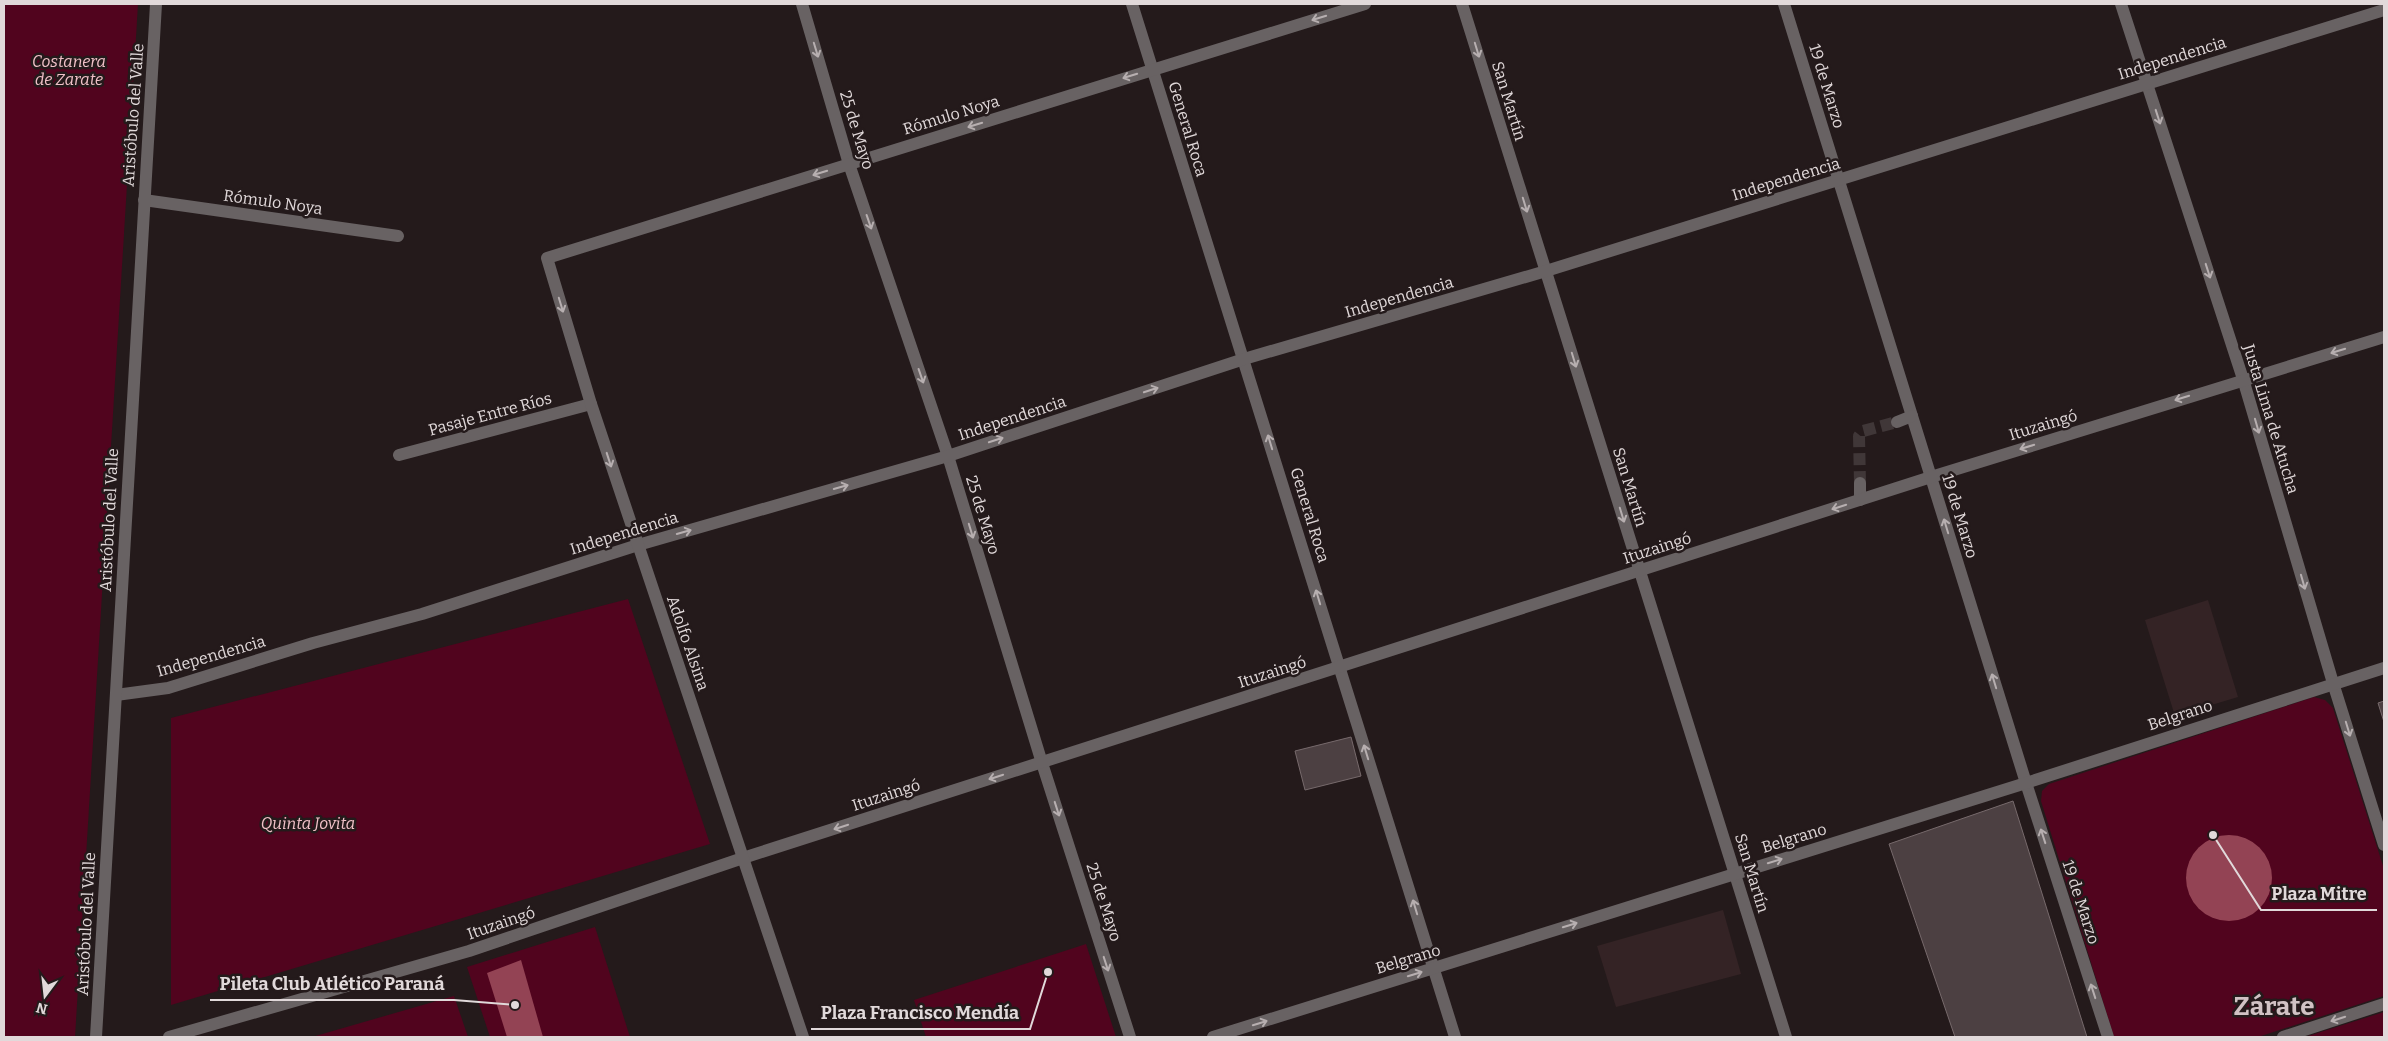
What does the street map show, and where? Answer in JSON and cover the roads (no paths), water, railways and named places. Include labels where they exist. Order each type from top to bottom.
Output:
[{"type":"street","name":"Aristóbulo del Valle","points":[[96,1037],[156,4]]},
{"type":"street","name":"25 de Mayo","points":[[802,4],[850,164],[948,456],[1042,763],[1130,1037]]},
{"type":"street","name":"General Roca","points":[[1132,4],[1455,1037]]},
{"type":"street","name":"Rómulo Noya","points":[[547,258],[1365,4]]},
{"type":"street","name":"San Martín","points":[[1462,4],[1786,1037]]},
{"type":"street","name":"19 de Marzo","points":[[1784,4],[2026,783],[2108,1037]]},
{"type":"street","name":"Justa Lima de Atucha","points":[[2121,4],[2243,379],[2333,683],[2384,845]]},
{"type":"street","name":"Independencia","points":[[116,695],[168,688],[313,643],[422,614],[638,545],[948,456],[1244,359],[1546,271],[2384,10]]},
{"type":"street","name":"Rómulo Noya","points":[[144,200],[398,236]]},
{"type":"street","name":"Adolfo Alsina","points":[[547,258],[591,404],[803,1037]]},
{"type":"street","name":"Ituzaingó","points":[[169,1037],[469,951],[743,858],[1640,570],[2243,379],[2384,337]]},
{"type":"street","name":"Pasaje Entre Ríos","points":[[398,455],[591,404]]},
{"type":"street","points":[[1897,422],[1912,416]]},
{"type":"street","points":[[1860,483],[1860,500]]},
{"type":"street","name":"Belgrano","points":[[1214,1037],[2026,783],[2384,668]]},
{"type":"street","points":[[2283,1037],[2384,1004]]},
{"type":"tunnel","points":[[1860,483],[1859,436],[1863,431],[1897,422]]},
{"type":"place","name":"Plaza Mitre","points":[[2213,835]]},
{"type":"place","name":"Plaza Francisco Mendía","points":[[1048,972]]},
{"type":"place","name":"Pileta Club Atlético Paraná","points":[[515,1005]]},
{"type":"district","name":"Zárate","points":[[2274,1006]]},
{"type":"park label","name":"Costanera de Zarate","points":[[69,70]]},
{"type":"park label","name":"Quinta Jovita","points":[[308,823]]}]
